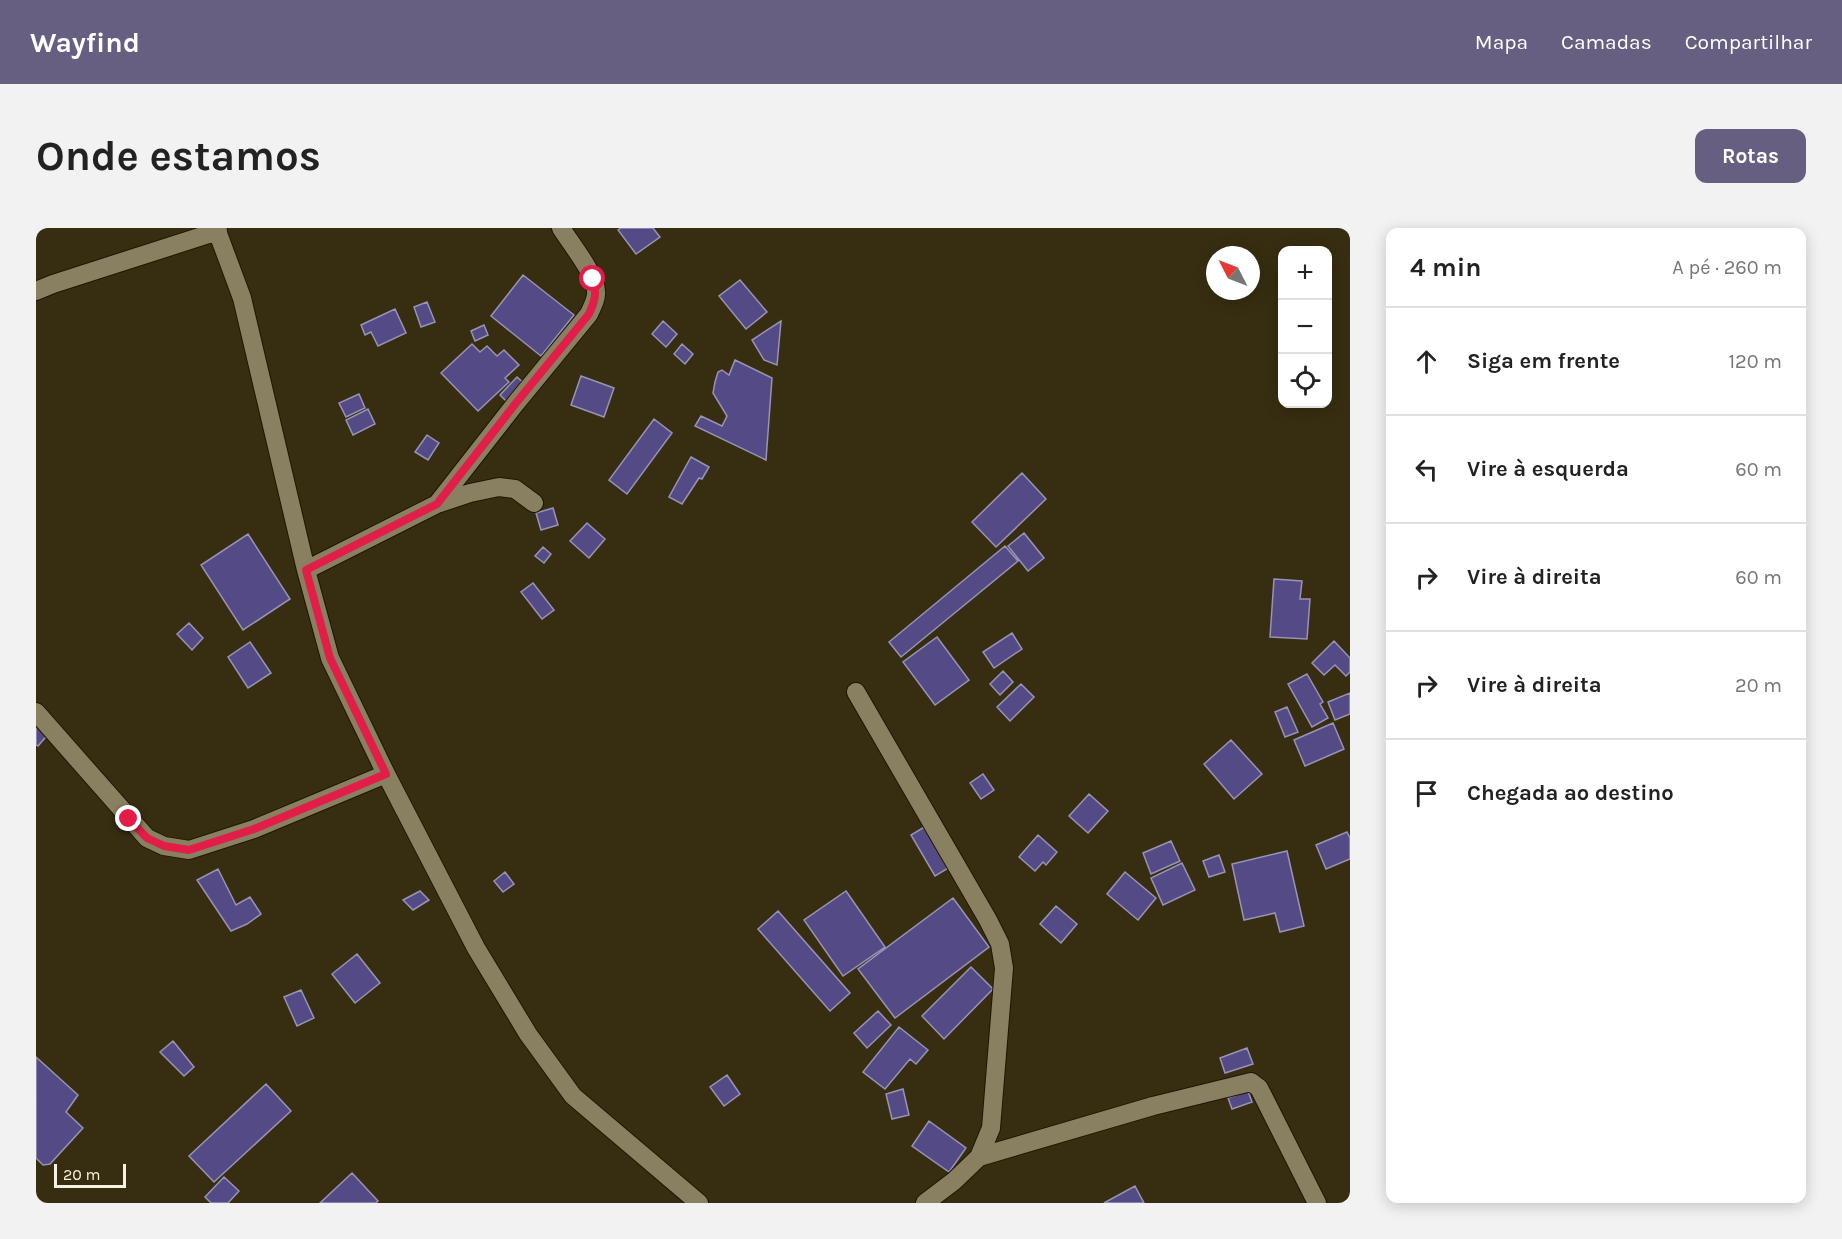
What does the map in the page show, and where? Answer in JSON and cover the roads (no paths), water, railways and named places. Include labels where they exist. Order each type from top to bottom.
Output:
[{"type":"street","points":[[437,504],[589,314],[594,303],[596,291],[593,279],[561,228]]},
{"type":"street","points":[[36,291],[217,229],[242,298],[306,570],[330,658],[386,774],[476,948],[528,1034],[573,1096],[699,1203]]},
{"type":"street","points":[[306,570],[437,504],[470,493],[500,487],[514,489],[534,503]]},
{"type":"street","points":[[856,692],[983,910],[1000,944],[1004,968],[991,1128],[979,1157],[954,1181],[925,1203]]},
{"type":"street","points":[[36,712],[147,838],[164,846],[189,850],[254,829],[386,774]]},
{"type":"street","points":[[979,1157],[1153,1106],[1251,1082],[1259,1088],[1317,1203]]}]
